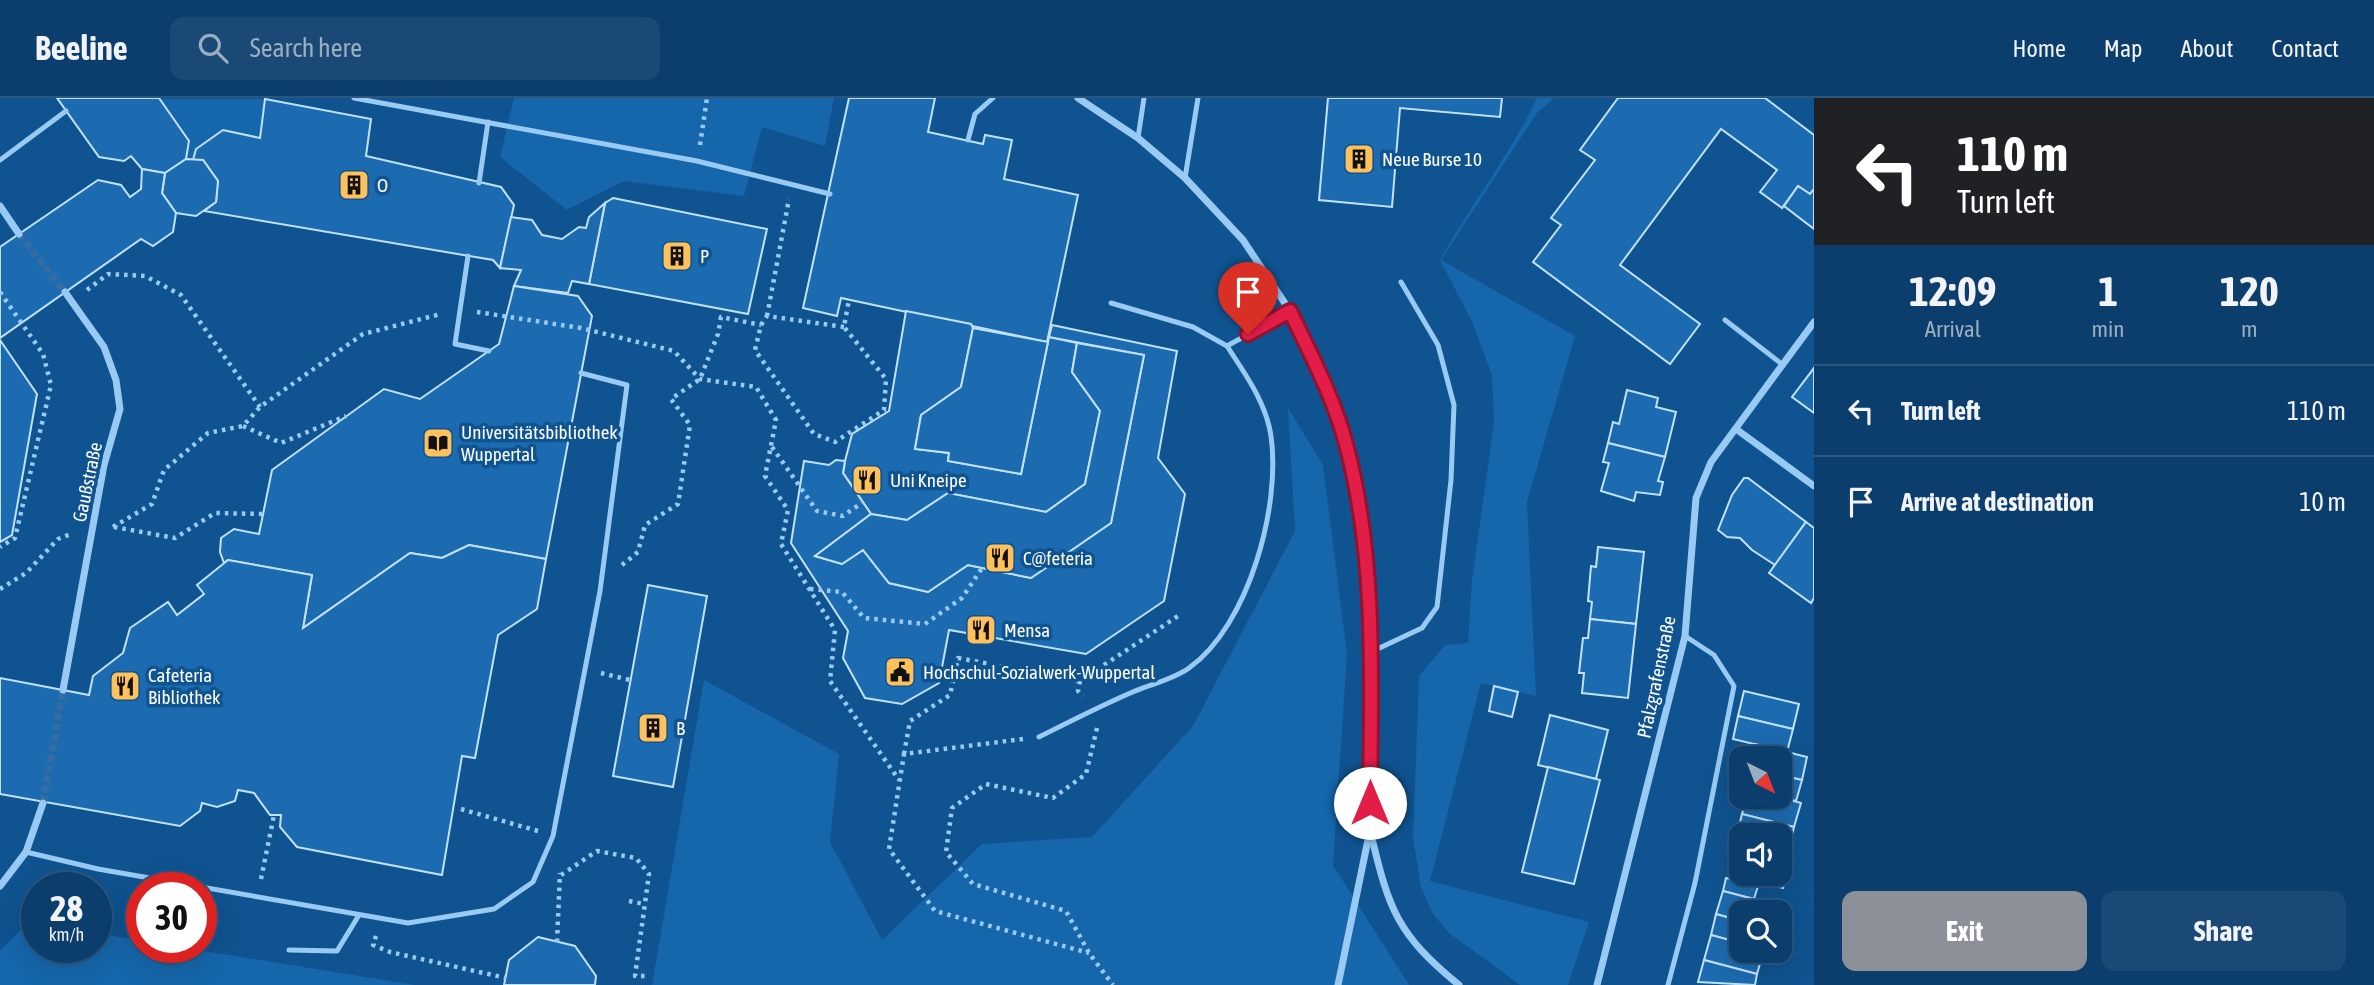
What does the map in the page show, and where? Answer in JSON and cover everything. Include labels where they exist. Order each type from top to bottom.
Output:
[{"type":"street","points":[[1078,98],[1138,138],[1185,178],[1243,240],[1290,311],[1332,402],[1348,449],[1368,589],[1371,652],[1370,830],[1338,985]]},
{"type":"street","points":[[0,206],[19,234]]},
{"type":"street","name":"Gaußstraße","points":[[63,690],[104,465],[120,409],[116,380],[104,346],[65,292]]},
{"type":"street","name":"Pfalzgrafenstraße","points":[[1597,985],[1685,636],[1696,498],[1711,461],[1814,322]]},
{"type":"street","points":[[1737,429],[1814,486]]},
{"type":"street","points":[[0,886],[26,852],[43,803]]},
{"type":"street","points":[[1370,830],[1384,889],[1394,912],[1418,950],[1459,985]]},
{"type":"lane","points":[[354,98],[697,161],[830,194]]},
{"type":"lane","points":[[968,141],[975,114],[993,98]]},
{"type":"lane","points":[[1138,138],[1144,98]]},
{"type":"lane","points":[[1185,178],[1198,98]]},
{"type":"lane","points":[[0,160],[66,111]]},
{"type":"lane","points":[[479,183],[488,122]]},
{"type":"lane","points":[[468,256],[455,344],[489,351]]},
{"type":"lane","points":[[1371,652],[1422,628],[1437,607],[1451,480],[1454,405],[1451,393],[1438,345],[1401,282]]},
{"type":"lane","points":[[1039,737],[1094,709],[1188,668],[1220,635],[1243,593],[1259,550],[1272,484],[1271,435],[1258,394],[1227,346],[1194,327],[1111,303]]},
{"type":"lane","points":[[1227,346],[1290,311]]},
{"type":"lane","points":[[1725,320],[1783,365]]},
{"type":"lane","points":[[26,852],[98,869],[408,923],[494,909],[533,882],[553,836],[600,591],[627,385],[581,373]]},
{"type":"lane","points":[[1668,985],[1695,883],[1734,687],[1714,655],[1685,636]]},
{"type":"lane","points":[[289,950],[337,951],[359,915]]},
{"type":"path","points":[[697,161],[708,98]]},
{"type":"path","points":[[768,316],[844,327],[886,379],[884,410],[835,442],[814,434],[755,350],[761,325],[768,316],[792,183]]},
{"type":"path","points":[[73,301],[108,274],[145,276],[181,295],[260,407]]},
{"type":"path","points":[[0,292],[43,354],[51,385],[16,538],[0,547]]},
{"type":"path","points":[[844,327],[849,299]]},
{"type":"path","points":[[243,426],[260,407],[363,334],[461,310],[581,328],[674,351],[700,379],[756,387],[776,420],[765,477],[788,510],[781,544],[835,629],[830,681],[899,780]]},
{"type":"path","points":[[638,552],[645,524],[678,504],[690,425],[671,398],[700,379],[718,334],[721,317],[761,325]]},
{"type":"path","points":[[152,504],[164,470],[208,433],[243,426],[281,443],[346,416]]},
{"type":"path","points":[[771,446],[817,511],[843,516],[863,502]]},
{"type":"path","points":[[113,527],[175,538],[215,513],[262,514]]},
{"type":"path","points":[[810,589],[842,592],[864,618],[925,624],[961,598],[982,568]]},
{"type":"path","points":[[0,589],[26,573]]},
{"type":"path","points":[[1089,953],[935,911],[889,849],[911,721],[950,695],[958,658],[1080,681],[1178,615]]},
{"type":"path","points":[[584,669],[630,680]]},
{"type":"path","points":[[1080,681],[1078,691],[1094,709],[1098,726],[1086,774],[1053,798],[986,784],[953,808],[946,852],[973,884],[1066,911],[1089,953],[1113,985]]},
{"type":"path","points":[[904,754],[1039,737]]},
{"type":"path","points":[[461,809],[553,836],[561,875],[557,942]]},
{"type":"path","points":[[257,897],[274,815]]},
{"type":"path","points":[[561,875],[597,851],[636,858],[649,874],[635,976],[648,976]]},
{"type":"path","points":[[629,901],[644,904]]},
{"type":"path","points":[[382,919],[373,945],[390,952],[506,978]]},
{"type":"shaded area","points":[[514,98],[834,98],[825,146],[762,127],[744,196],[624,181],[567,210],[500,157]]},
{"type":"shaded area","points":[[1537,98],[1554,98],[1537,113],[1441,260],[1575,336],[1527,502],[1536,696],[1481,683],[1430,881],[1589,922],[1568,985],[1520,985],[1449,933],[1433,914],[1421,887],[1413,838],[1419,676],[1445,645],[1468,643],[1472,580],[1494,423],[1492,375],[1472,322],[1440,260],[1515,140]]},
{"type":"shaded area","points":[[160,99],[265,99],[260,138],[223,130],[196,149],[193,160],[186,159],[189,141]]},
{"type":"shaded area","points":[[1288,408],[1323,465],[1347,654],[1333,865],[1409,985],[652,985],[704,680],[839,754],[830,842],[882,940],[982,844],[1092,837],[1193,726],[1295,531]]},
{"type":"shaded area","points":[[21,930],[21,963],[112,963],[112,936],[126,938],[126,963],[217,963],[217,953],[415,985],[0,985],[0,951]]},
{"type":"building","points":[[57,98],[159,98],[189,141],[186,159],[165,173],[142,169],[131,156],[124,161],[99,157]]},
{"type":"building","points":[[849,98],[935,98],[928,132],[983,144],[985,135],[1012,140],[1004,179],[1078,195],[1047,342],[841,298],[837,316],[803,308]]},
{"type":"building","name":"Neue Burse 10","points":[[1328,98],[1502,98],[1500,117],[1400,108],[1392,207],[1319,200]]},
{"type":"building","points":[[1618,98],[1765,98],[1814,135],[1814,189],[1810,194],[1798,186],[1782,208],[1760,192],[1777,170],[1721,129],[1620,265],[1700,324],[1670,364],[1533,262],[1561,225],[1551,218],[1595,160],[1580,150]]},
{"type":"building","name":"O","points":[[265,99],[371,119],[366,156],[501,187],[514,205],[500,268],[493,260],[204,211],[216,202],[218,181],[203,160],[193,160],[196,149],[223,130],[260,138]]},
{"type":"building","points":[[186,159],[203,160],[218,181],[216,202],[196,216],[176,213],[162,193],[165,173]]},
{"type":"building","points":[[142,169],[165,173],[162,193],[176,213],[173,232],[153,246],[141,239],[0,338],[0,247],[98,180],[121,185],[130,197],[141,189]]},
{"type":"building","points":[[1798,186],[1810,194],[1814,189],[1814,229],[1784,206]]},
{"type":"building","name":"P","points":[[613,198],[767,229],[748,314],[589,284],[605,203]]},
{"type":"building","points":[[605,203],[589,284],[572,281],[568,293],[514,286],[521,270],[500,268],[511,217],[532,220],[542,235],[562,239],[579,227],[586,228],[589,217]]},
{"type":"building","name":"Universitätsbibliothek Wuppertal","points":[[514,286],[578,296],[592,316],[546,559],[469,545],[442,558],[410,553],[303,628],[312,575],[228,560],[224,563],[220,552],[221,538],[234,529],[259,534],[272,470],[384,389],[420,399],[499,344]]},
{"type":"building","points":[[906,311],[971,324],[973,328],[961,387],[921,415],[915,449],[949,453],[948,461],[1021,474],[1049,337],[1077,343],[1072,372],[1100,411],[1085,484],[1046,512],[948,493],[907,520],[871,514],[843,473],[845,461],[852,434],[889,411]]},
{"type":"building","points":[[1052,325],[1177,351],[1158,458],[1185,494],[1164,601],[1086,654],[949,630],[939,683],[902,704],[865,698],[843,658],[848,631],[791,543],[804,461],[829,465],[836,460],[845,461],[843,473],[871,514],[815,556],[842,564],[863,550],[889,583],[928,592],[968,565],[1031,578],[1111,523],[1144,355],[1049,337]]},
{"type":"building","points":[[973,328],[1048,342],[1021,474],[948,461],[949,453],[915,449],[921,415],[961,387]]},
{"type":"building","points":[[0,340],[37,394],[12,535],[0,542]]},
{"type":"building","points":[[1077,343],[1144,355],[1111,523],[1031,578],[968,565],[928,592],[889,583],[863,550],[842,564],[815,556],[871,514],[907,520],[948,493],[1046,512],[1085,484],[1100,411],[1072,372]]},
{"type":"building","points":[[1814,368],[1814,413],[1792,397]]},
{"type":"building","points":[[1627,390],[1658,398],[1656,407],[1676,412],[1665,457],[1608,443],[1613,422],[1619,424]]},
{"type":"building","points":[[1608,443],[1665,457],[1658,481],[1663,482],[1660,495],[1636,492],[1634,501],[1601,491],[1609,463],[1603,462]]},
{"type":"building","points":[[1744,478],[1748,478],[1806,522],[1775,565],[1752,550],[1740,538],[1727,537],[1718,530],[1732,495]]},
{"type":"building","points":[[1806,522],[1814,528],[1814,598],[1811,603],[1769,573]]},
{"type":"building","points":[[469,545],[546,559],[537,609],[498,635],[475,758],[462,756],[442,875],[297,847],[280,827],[281,815],[270,815],[254,793],[238,790],[235,801],[217,807],[202,803],[200,811],[180,826],[0,794],[0,678],[89,695],[93,676],[123,653],[130,628],[168,602],[177,615],[204,594],[197,585],[228,560],[312,575],[303,628],[410,553],[442,558]]},
{"type":"building","points":[[1598,547],[1644,552],[1636,624],[1590,619],[1592,602],[1588,601],[1591,566],[1596,567]]},
{"type":"building","name":"B","points":[[648,585],[707,596],[673,787],[613,776]]},
{"type":"building","points":[[1590,619],[1636,624],[1628,698],[1582,693],[1584,673],[1579,673],[1583,638],[1588,638]]},
{"type":"building","points":[[1494,686],[1518,692],[1512,717],[1489,711]]},
{"type":"building","points":[[1744,691],[1799,704],[1793,729],[1738,716]]},
{"type":"building","points":[[1550,715],[1608,730],[1596,779],[1538,765]]},
{"type":"building","points":[[1738,716],[1793,729],[1789,746],[1762,746],[1733,739]]},
{"type":"building","points":[[1792,753],[1807,757],[1802,780],[1792,778]]},
{"type":"building","points":[[1548,767],[1600,780],[1574,884],[1522,872]]},
{"type":"building","points":[[1792,778],[1802,780],[1796,801],[1792,800]]},
{"type":"building","points":[[1792,801],[1801,803],[1794,827],[1792,823],[1778,823],[1742,814],[1743,809],[1792,809]]},
{"type":"building","points":[[1742,814],[1778,823],[1740,823]]},
{"type":"building","points":[[1726,878],[1729,879],[1729,886],[1758,886],[1754,899],[1723,891]]},
{"type":"building","points":[[1723,891],[1757,900],[1729,900],[1729,918],[1716,914]]},
{"type":"building","points":[[1716,914],[1729,918],[1729,940],[1711,935]]},
{"type":"building","points":[[1711,935],[1729,940],[1729,963],[1760,963],[1757,974],[1704,960]]},
{"type":"building","points":[[538,937],[575,946],[596,976],[595,985],[504,985],[509,960]]},
{"type":"building","points":[[1704,960],[1757,974],[1755,985],[1698,982]]},
{"type":"tunnel","points":[[19,234],[65,292]]},
{"type":"tunnel","points":[[43,803],[63,690]]},
{"type":"place","name":"Neue Burse 10","points":[[1359,159]]},
{"type":"place","name":"O","points":[[354,185]]},
{"type":"place","name":"P","points":[[677,256]]},
{"type":"place","name":"Universitätsbibliothek Wuppertal","points":[[438,443]]},
{"type":"place","name":"Uni Kneipe","points":[[867,480]]},
{"type":"place","name":"C@feteria","points":[[1000,558]]},
{"type":"place","name":"Mensa","points":[[981,630]]},
{"type":"place","name":"Hochschul-Sozialwerk-Wuppertal","points":[[900,672]]},
{"type":"place","name":"Cafeteria Bibliothek","points":[[125,686]]},
{"type":"place","name":"B","points":[[653,728]]},
{"type":"route","points":[[1248,334],[1290,311],[1332,402],[1348,449],[1368,589],[1371,652],[1370,803]]}]
